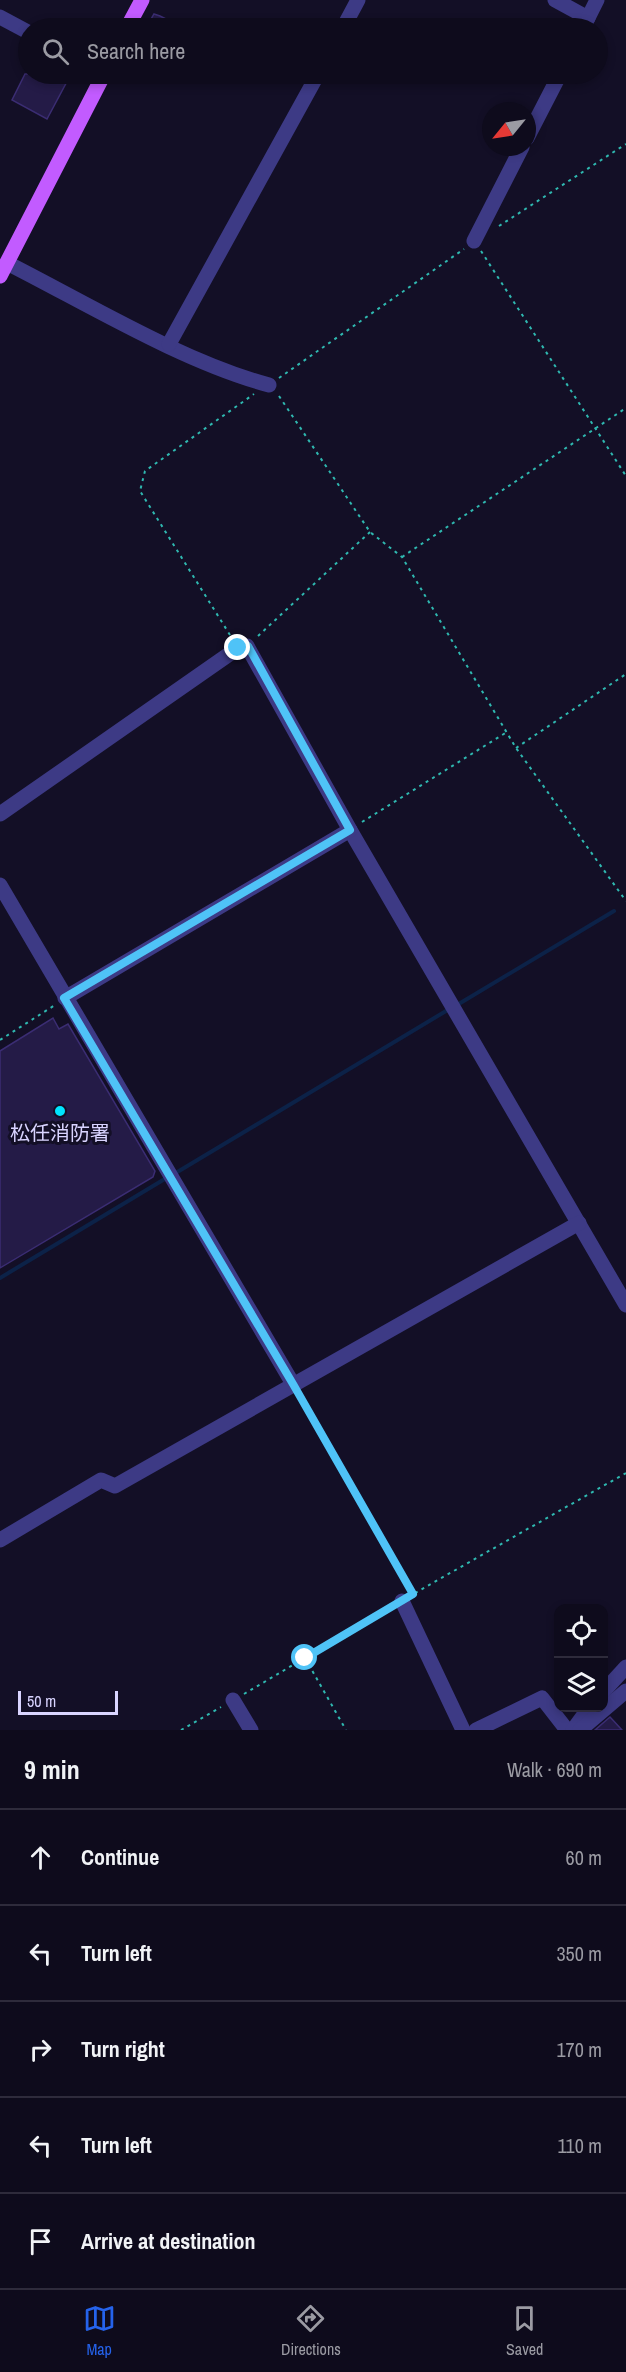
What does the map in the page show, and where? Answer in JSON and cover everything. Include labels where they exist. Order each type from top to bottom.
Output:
[{"type":"main road","points":[[132,18],[142,0]]},
{"type":"main road","points":[[4,269],[99,84]]},
{"type":"street","points":[[348,18],[358,0]]},
{"type":"street","points":[[555,0],[578,18]]},
{"type":"street","points":[[588,18],[597,0]]},
{"type":"street","points":[[0,17],[18,27]]},
{"type":"street","points":[[168,344],[312,84]]},
{"type":"street","points":[[536,121],[555,84]]},
{"type":"street","points":[[474,241],[517,156]]},
{"type":"street","points":[[4,269],[244,378],[269,384]]},
{"type":"street","points":[[0,814],[243,647],[626,1305]]},
{"type":"street","points":[[64,998],[350,830]]},
{"type":"street","points":[[0,885],[64,998],[293,1384]]},
{"type":"street","points":[[0,1540],[101,1480],[115,1486],[579,1223]]},
{"type":"street","points":[[402,1601],[464,1730]]},
{"type":"street","points":[[608,1686],[626,1667]]},
{"type":"street","points":[[580,1730],[626,1691]]},
{"type":"street","points":[[476,1730],[542,1698],[567,1730]]},
{"type":"street","points":[[233,1700],[251,1730]]},
{"type":"street","points":[[573,1730],[586,1712]]},
{"type":"path","points":[[370,532],[243,647],[140,491],[145,471],[474,241],[626,144]]},
{"type":"path","points":[[474,241],[626,476]]},
{"type":"path","points":[[269,384],[370,532],[402,557],[516,748],[626,901]]},
{"type":"path","points":[[402,557],[626,408]]},
{"type":"path","points":[[516,748],[626,674]]},
{"type":"path","points":[[350,830],[507,732]]},
{"type":"path","points":[[0,1040],[64,998]]},
{"type":"path","points":[[293,1384],[413,1594],[626,1473]]},
{"type":"path","points":[[181,1730],[402,1601]]},
{"type":"path","points":[[305,1658],[346,1730]]},
{"type":"building","points":[[154,14],[164,18],[152,18]]},
{"type":"building","points":[[20,84],[66,84],[47,119],[12,100]]},
{"type":"building","name":"松任消防署","points":[[53,1018],[59,1029],[68,1024],[155,1171],[153,1177],[0,1268],[0,1051]]},
{"type":"building","points":[[610,1717],[622,1730],[595,1730]]},
{"type":"waterway","points":[[457,1005],[614,911]]},
{"type":"waterway","points":[[174,1174],[451,1008]]},
{"type":"waterway","points":[[0,1278],[168,1177]]},
{"type":"place","name":"松任消防署","points":[[60,1111]]},
{"type":"route","points":[[238,648],[248,646],[350,830],[64,998],[293,1384],[413,1594],[305,1658]]}]
